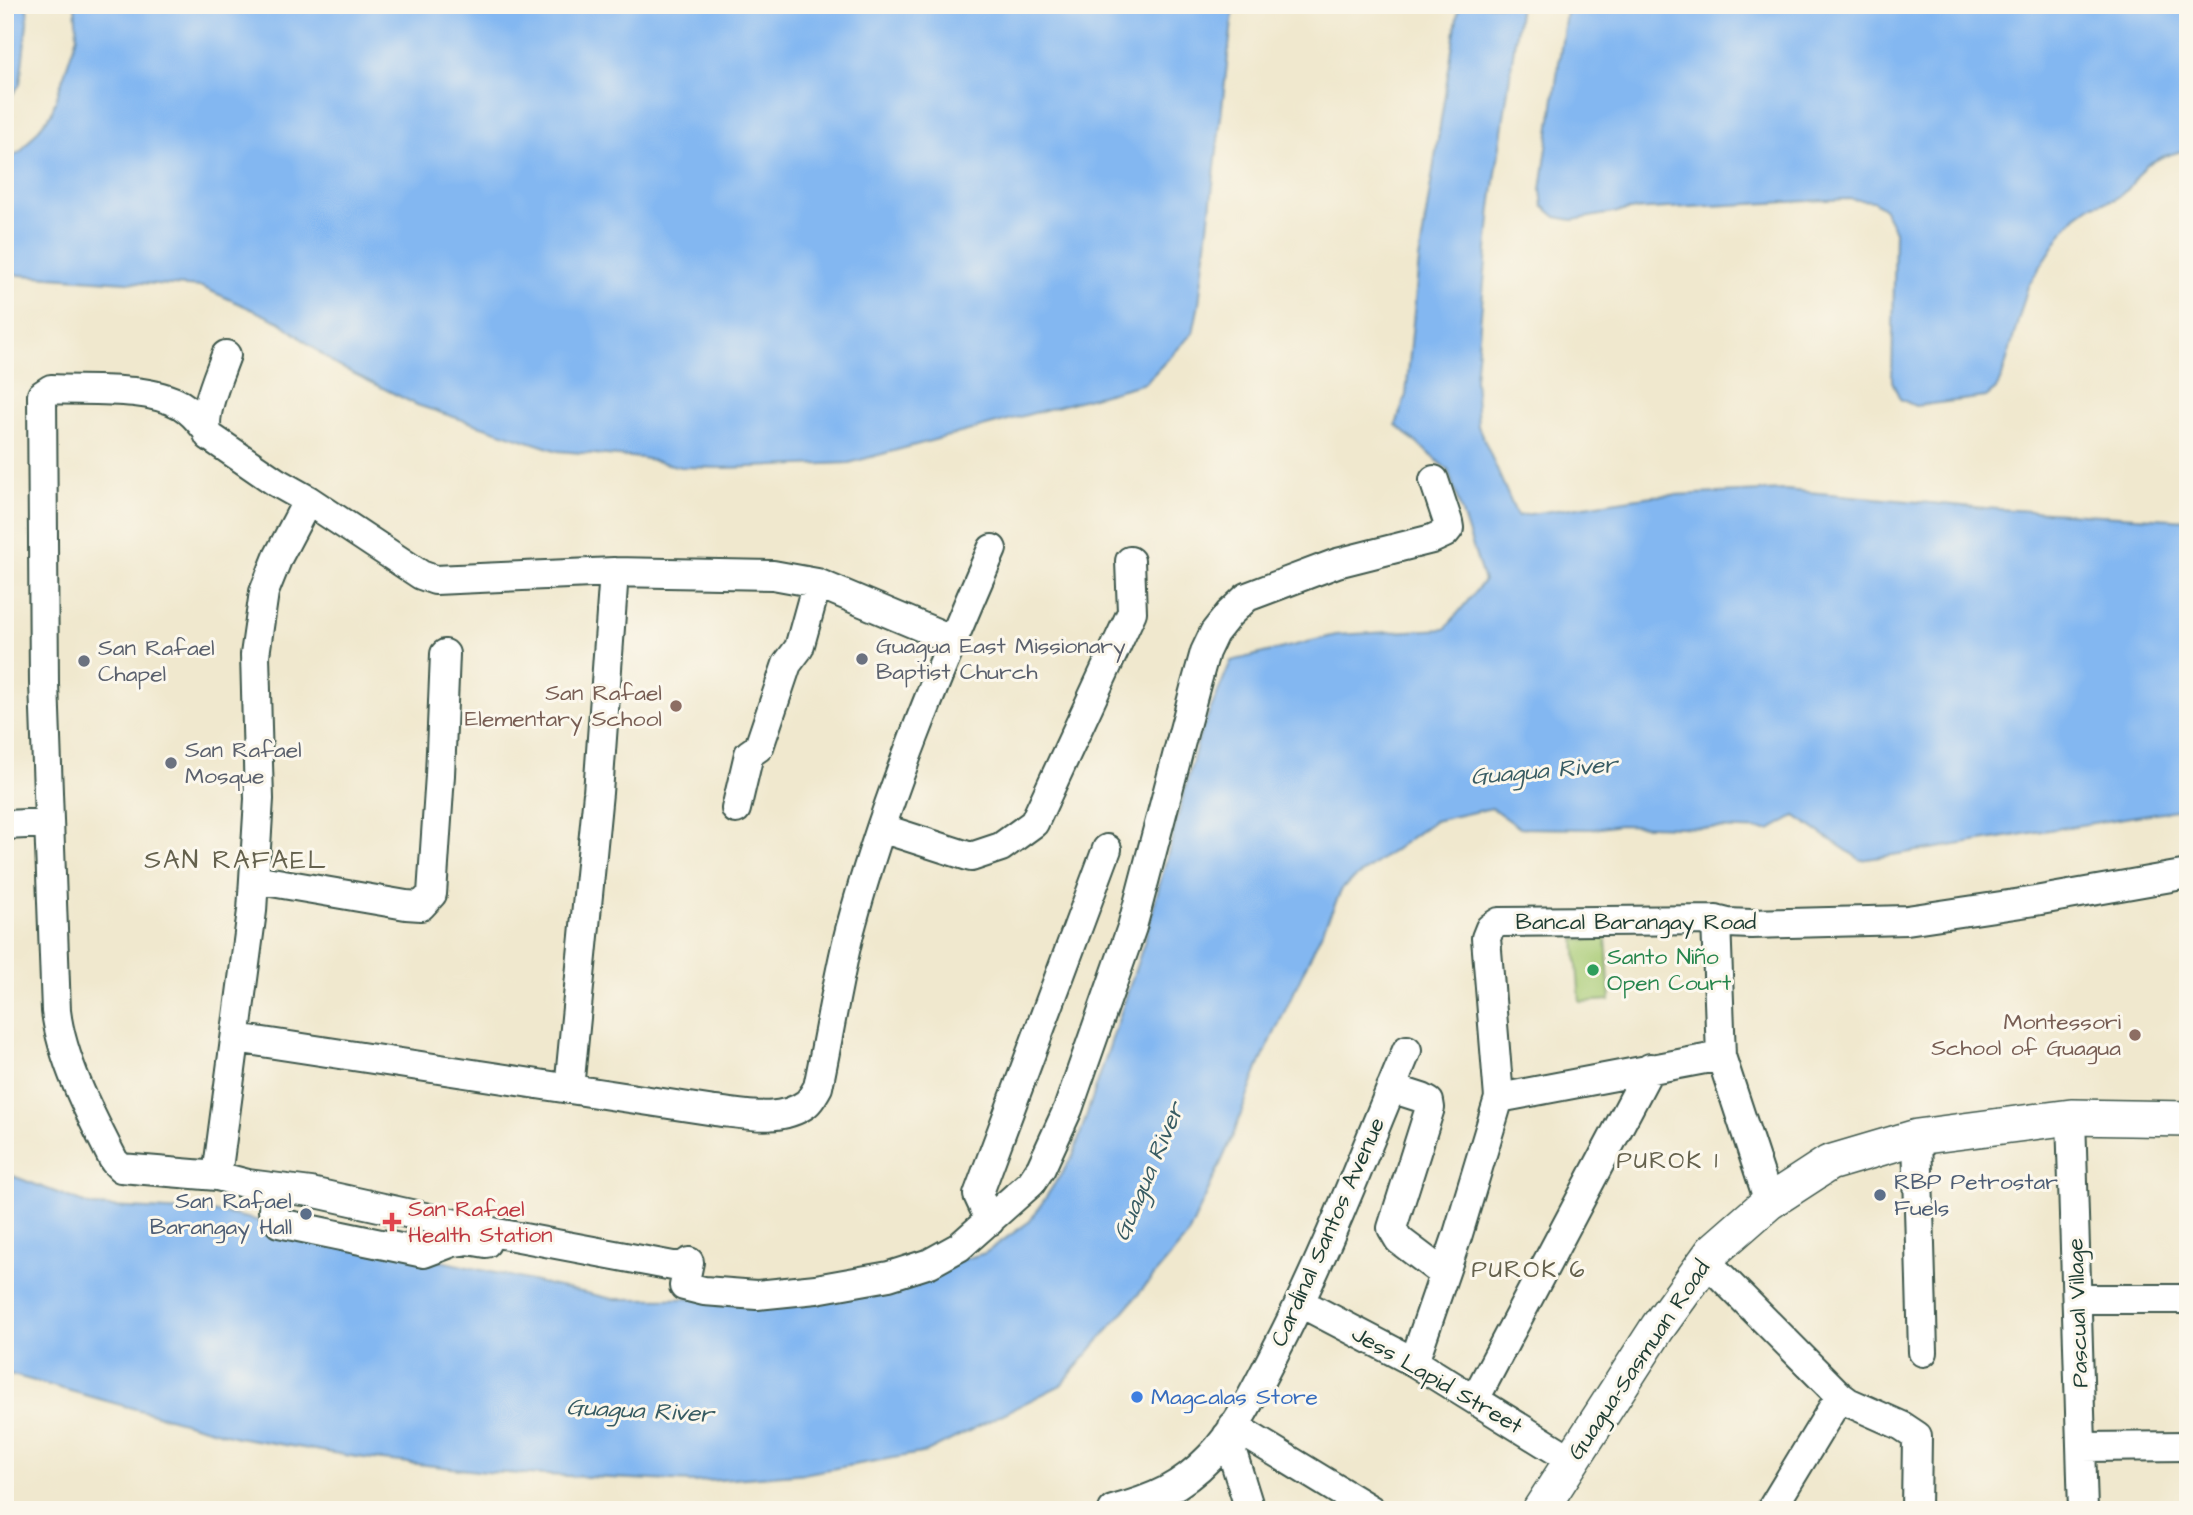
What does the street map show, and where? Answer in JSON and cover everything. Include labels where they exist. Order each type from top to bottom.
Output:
[{"type":"main road","name":"Guagua-Sasmuan Road","points":[[1540,1510],[1658,1327],[1713,1251],[1769,1202],[1829,1163],[1917,1137],[2071,1117],[2188,1119]]},
{"type":"street","points":[[205,428],[207,413],[226,355]]},
{"type":"street","points":[[953,640],[817,583],[773,575],[614,572],[435,580],[421,575],[209,436],[190,411],[179,404],[149,394],[51,389],[42,395],[48,823],[58,1025],[78,1085],[114,1161],[121,1168],[216,1176],[248,1184],[311,1192],[497,1234],[673,1266],[683,1266],[689,1262],[684,1286],[704,1290],[757,1295],[816,1289],[890,1276],[930,1263],[959,1247],[1031,1183],[1041,1168],[1068,1109],[1132,927],[1198,676],[1214,633],[1247,597],[1337,563],[1432,539],[1444,533],[1449,528],[1448,522],[1434,480]]},
{"type":"street","points":[[216,1176],[252,911],[259,799],[256,655],[264,592],[308,500]]},
{"type":"street","points":[[236,1038],[764,1116],[790,1113],[808,1103],[818,1087],[850,931],[881,828],[953,640],[992,549]]},
{"type":"street","points":[[881,828],[971,857],[1001,847],[1034,823],[1132,612],[1130,561]]},
{"type":"street","points":[[569,1089],[599,784],[614,572]]},
{"type":"street","points":[[736,809],[749,754],[759,747],[787,664],[799,648],[817,583]]},
{"type":"street","points":[[254,879],[406,905],[421,906],[427,901],[432,894],[433,881],[445,654]]},
{"type":"street","points":[[5,825],[48,823]]},
{"type":"street","points":[[990,1221],[978,1195],[1107,849]]},
{"type":"street","name":"Bancal Barangay Road","points":[[1414,1362],[1499,1098],[1486,938],[1490,928],[1499,922],[1716,920],[1751,923],[1907,920],[2188,874]]},
{"type":"street","points":[[1716,920],[1721,1056],[1769,1202]]},
{"type":"street","name":"Cardinal Santos Avenue","points":[[1113,1510],[1167,1502],[1230,1432],[1301,1303],[1407,1050]]},
{"type":"street","points":[[1499,1098],[1721,1056]]},
{"type":"street","points":[[1475,1399],[1650,1068]]},
{"type":"street","points":[[1391,1088],[1422,1097],[1429,1102],[1430,1108],[1392,1228],[1399,1240],[1444,1274]]},
{"type":"street","name":"Pascual Village","points":[[2071,1117],[2083,1510]]},
{"type":"street","points":[[1917,1137],[1923,1352]]},
{"type":"street","points":[[1706,1261],[1840,1396],[1917,1436],[1916,1510]]},
{"type":"street","points":[[2078,1299],[2188,1299]]},
{"type":"street","name":"Jess Lapid Street","points":[[1301,1303],[1414,1362],[1572,1460]]},
{"type":"street","points":[[1771,1510],[1840,1396]]},
{"type":"street","points":[[1230,1432],[1250,1510]]},
{"type":"street","points":[[1230,1432],[1371,1510]]},
{"type":"street","points":[[2082,1447],[2188,1446]]},
{"type":"green space","name":"Santo Niño Open Court","points":[[1606,938],[1610,1000],[1580,1002],[1575,940]]},
{"type":"water","points":[[5,5],[26,5],[28,14],[20,84],[5,104]]},
{"type":"water","points":[[75,5],[1234,5],[1199,304],[1193,333],[1145,383],[849,463],[681,467],[642,458],[558,451],[417,405],[336,365],[280,322],[202,287],[5,274],[5,161],[21,151],[51,114],[77,36]]},
{"type":"water","name":"Guagua River","points":[[1459,5],[1520,5],[1491,208],[1475,378],[1478,426],[1517,516],[1652,496],[1785,490],[1997,509],[2188,520],[2188,808],[1861,860],[1795,816],[1770,830],[1620,825],[1594,829],[1520,828],[1492,808],[1434,821],[1343,887],[1258,1068],[1232,1138],[1187,1237],[1061,1385],[927,1452],[808,1473],[694,1482],[486,1472],[357,1457],[237,1437],[5,1373],[5,1173],[92,1206],[224,1213],[613,1299],[832,1298],[985,1253],[1030,1221],[1073,1156],[1144,943],[1199,737],[1231,661],[1336,635],[1445,629],[1484,581],[1448,470],[1396,425],[1406,395],[1419,260]]},
{"type":"water","points":[[1567,5],[2188,5],[2188,149],[2146,165],[2128,189],[2115,199],[2090,206],[2066,227],[2028,286],[2002,377],[1996,389],[1986,397],[1915,406],[1900,399],[1892,381],[1895,231],[1883,208],[1873,201],[1848,199],[1629,210],[1573,220],[1556,217],[1543,206],[1541,190]]},
{"type":"place","name":"Guagua East Missionary Baptist Church","points":[[862,659]]},
{"type":"place","name":"San Rafael Chapel","points":[[84,661]]},
{"type":"place","name":"San Rafael Elementary School","points":[[676,706]]},
{"type":"place","name":"San Rafael Mosque","points":[[171,763]]},
{"type":"place","name":"Santo Niño Open Court","points":[[1593,970]]},
{"type":"place","name":"Montessori School of Guagua","points":[[2135,1035]]},
{"type":"place","name":"RBP Petrostar Fuels","points":[[1880,1195]]},
{"type":"place","name":"San Rafael Barangay Hall","points":[[306,1214]]},
{"type":"place","name":"San Rafael Health Station","points":[[392,1222]]},
{"type":"place","name":"Magcalas Store","points":[[1137,1397]]},
{"type":"district","name":"SAN RAFAEL","points":[[236,860]]},
{"type":"district","name":"PUROK 1","points":[[1668,1161]]},
{"type":"district","name":"PUROK 6","points":[[1529,1270]]}]
